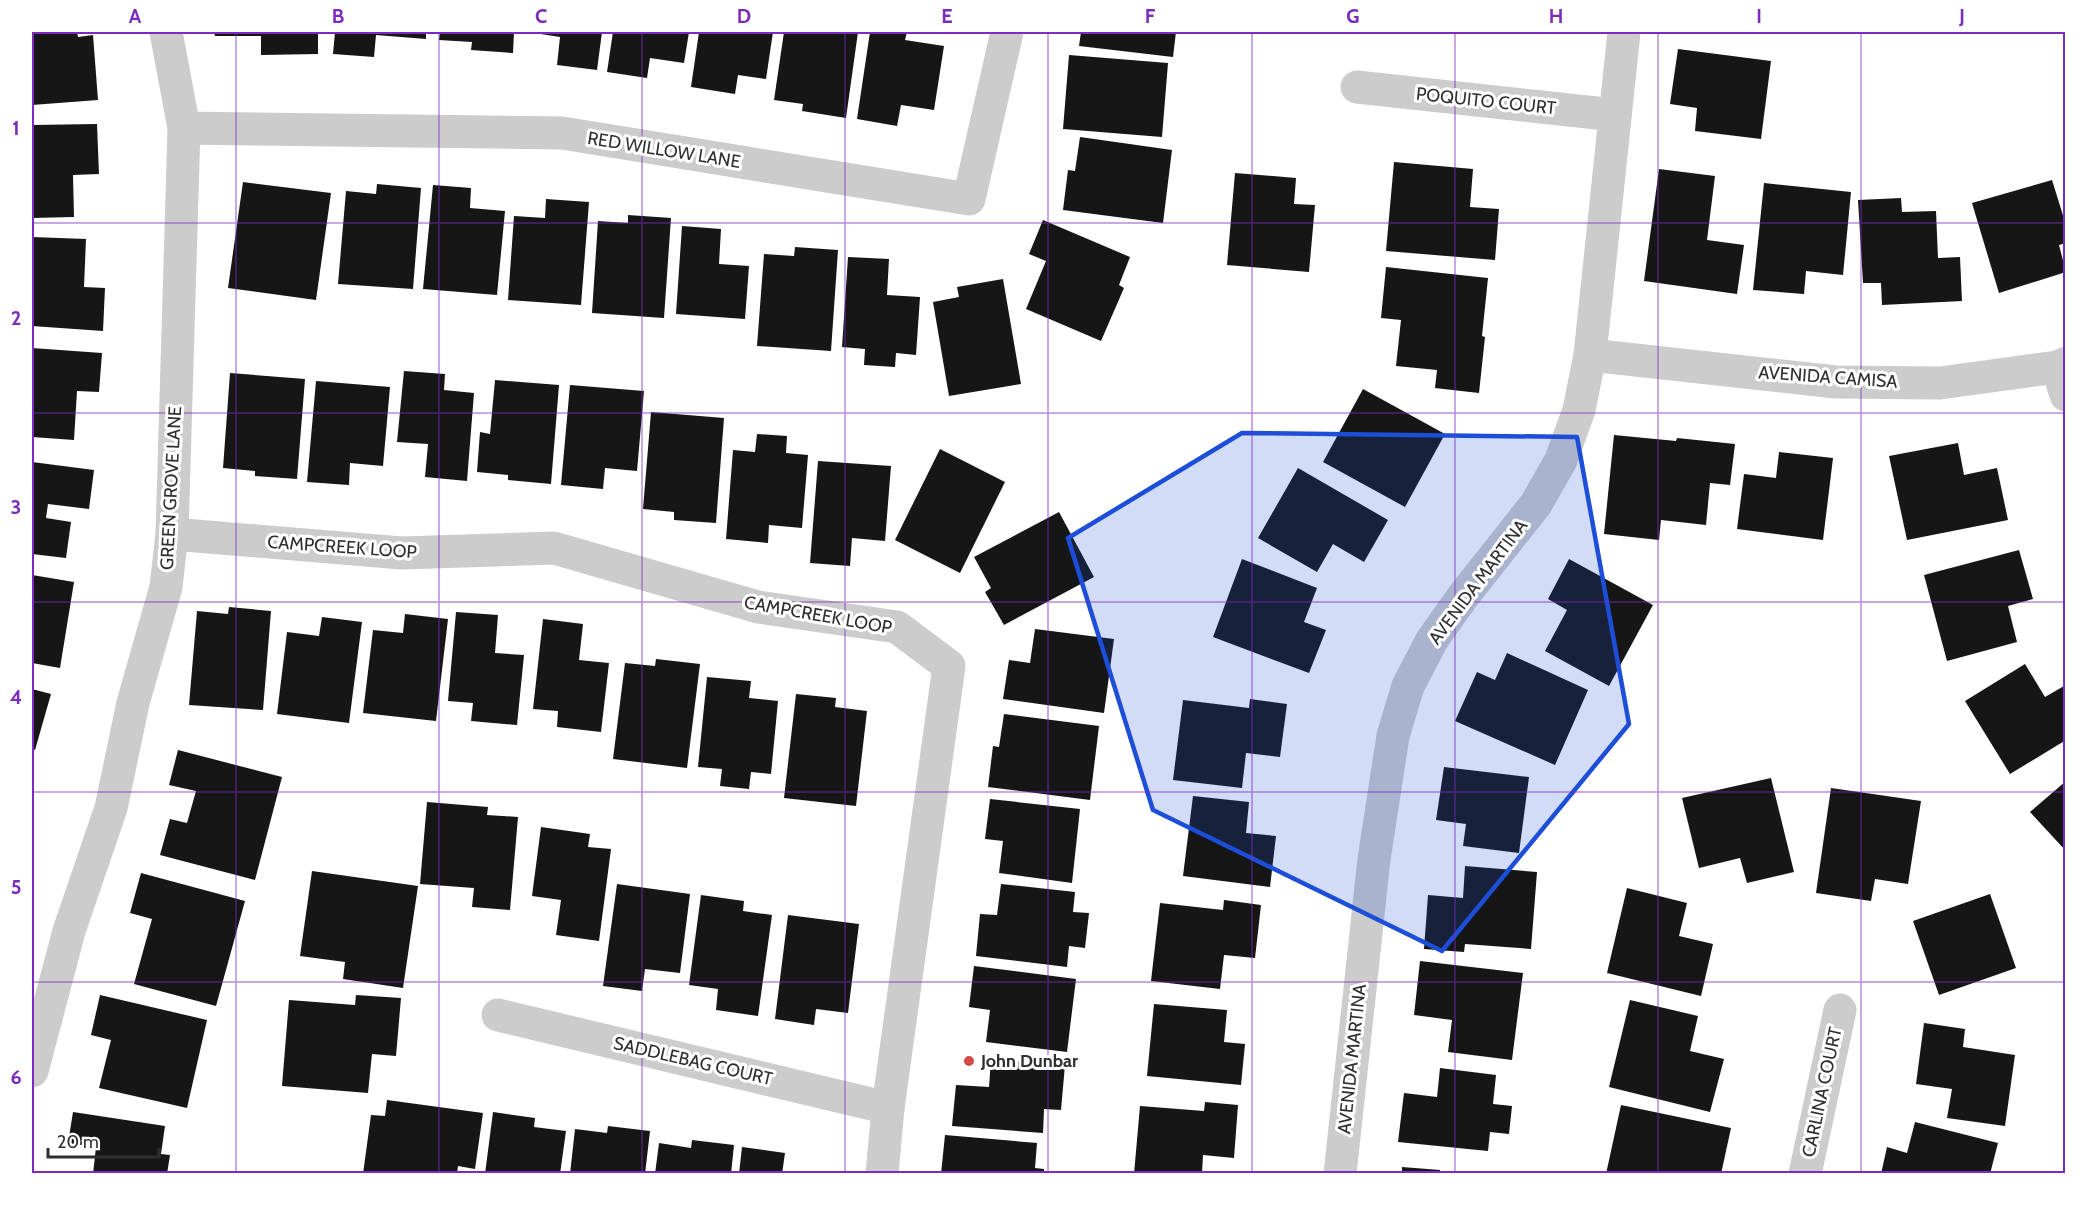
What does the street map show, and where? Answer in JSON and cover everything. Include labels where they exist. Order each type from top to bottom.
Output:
[{"type":"street","name":"GREEN GROVE LANE","points":[[32,1071],[69,931],[111,808],[133,703],[166,587],[172,534],[184,128],[166,32]]},
{"type":"street","name":"RED WILLOW LANE","points":[[184,128],[562,134],[969,199],[1007,32]]},
{"type":"street","name":"AVENIDA MARTINA","points":[[1340,1173],[1374,859],[1393,736],[1408,686],[1432,640],[1464,595],[1536,504],[1561,460],[1579,410],[1590,355],[1624,32]]},
{"type":"street","name":"POQUITO COURT","points":[[1357,87],[1615,115]]},
{"type":"street","name":"AVENIDA CAMISA","points":[[1590,355],[1836,382],[1940,383],[2063,375]]},
{"type":"street","name":"CAMPCREEK LOOP","points":[[172,534],[402,553],[554,548],[758,608],[897,627],[949,666],[888,1108],[882,1173]]},
{"type":"street","name":"CARLINA COURT","points":[[1805,1173],[1840,1010]]},
{"type":"street","name":"SADDLEBAG COURT","points":[[498,1015],[888,1108]]},
{"type":"highlighted area","points":[[1242,433],[1577,437],[1629,724],[1442,951],[1153,810],[1068,538]]},
{"type":"building","points":[[32,32],[77,32],[78,37],[93,35],[98,100],[32,105]]},
{"type":"building","points":[[214,32],[318,32],[318,54],[261,55],[261,36],[215,36]]},
{"type":"building","points":[[335,32],[426,32],[426,39],[376,35],[374,57],[333,54]]},
{"type":"building","points":[[440,32],[514,32],[513,53],[471,50],[472,42],[439,40]]},
{"type":"building","points":[[528,32],[602,32],[597,70],[557,65],[560,37]]},
{"type":"building","points":[[613,32],[689,32],[684,63],[650,58],[647,78],[607,72]]},
{"type":"building","points":[[699,32],[773,32],[766,79],[738,75],[735,94],[691,87]]},
{"type":"building","points":[[784,32],[858,32],[846,118],[802,111],[803,104],[774,100]]},
{"type":"building","points":[[870,32],[907,32],[905,40],[944,46],[934,110],[901,105],[897,126],[857,119]]},
{"type":"building","points":[[1081,32],[1176,32],[1173,57],[1079,46]]},
{"type":"building","points":[[1678,49],[1771,61],[1761,139],[1695,131],[1697,108],[1670,104]]},
{"type":"building","points":[[1069,55],[1168,63],[1162,137],[1063,129]]},
{"type":"building","points":[[97,124],[99,174],[73,175],[74,217],[32,218],[32,125]]},
{"type":"building","points":[[1080,137],[1172,150],[1163,223],[1063,210],[1068,170],[1075,171]]},
{"type":"building","points":[[1394,162],[1473,169],[1470,207],[1499,209],[1495,260],[1386,251]]},
{"type":"building","points":[[1659,169],[1715,176],[1707,240],[1744,245],[1737,294],[1644,281]]},
{"type":"building","points":[[1235,173],[1296,178],[1294,204],[1315,205],[1309,272],[1227,265]]},
{"type":"building","points":[[2052,180],[2066,225],[2066,243],[2059,245],[2066,272],[1999,293],[1972,203]]},
{"type":"building","points":[[243,182],[331,193],[316,300],[228,288]]},
{"type":"building","points":[[1764,183],[1851,192],[1843,275],[1806,271],[1804,294],[1753,290]]},
{"type":"building","points":[[377,184],[421,188],[413,289],[338,284],[346,191],[376,194]]},
{"type":"building","points":[[433,185],[471,188],[470,208],[505,211],[497,295],[423,289]]},
{"type":"building","points":[[1901,198],[1902,212],[1936,211],[1938,258],[1960,257],[1962,301],[1882,305],[1881,283],[1863,283],[1858,200]]},
{"type":"building","points":[[546,199],[589,202],[581,305],[508,300],[514,216],[545,218]]},
{"type":"building","points":[[628,215],[671,218],[664,318],[592,313],[598,221],[628,223]]},
{"type":"building","points":[[1043,220],[1130,257],[1119,285],[1124,288],[1101,341],[1026,309],[1046,261],[1029,254]]},
{"type":"building","points":[[682,226],[721,229],[719,264],[749,266],[745,319],[676,314]]},
{"type":"building","points":[[32,237],[86,239],[84,287],[105,288],[103,331],[32,326]]},
{"type":"building","points":[[795,247],[838,250],[831,351],[757,346],[764,254],[794,256]]},
{"type":"building","points":[[848,257],[889,259],[887,295],[920,297],[916,355],[896,353],[895,367],[864,365],[865,349],[842,347]]},
{"type":"building","points":[[1386,267],[1488,278],[1479,393],[1435,388],[1437,370],[1396,366],[1401,320],[1381,318]]},
{"type":"building","points":[[1003,279],[1021,384],[949,396],[933,302],[959,297],[957,287]]},
{"type":"building","points":[[32,348],[102,353],[99,392],[77,391],[74,440],[32,437]]},
{"type":"building","points":[[404,371],[445,374],[444,390],[474,393],[467,481],[425,477],[428,444],[397,442]]},
{"type":"building","points":[[230,373],[305,379],[297,479],[255,476],[255,471],[223,468]]},
{"type":"building","points":[[495,380],[559,385],[551,484],[508,480],[508,475],[477,472],[480,432],[490,434]]},
{"type":"building","points":[[316,381],[390,387],[383,466],[350,463],[349,485],[307,482]]},
{"type":"building","points":[[570,385],[644,391],[637,471],[605,468],[603,489],[561,485]]},
{"type":"building","points":[[1363,389],[1445,434],[1405,507],[1323,462]]},
{"type":"building","points":[[651,412],[724,418],[716,523],[674,520],[674,512],[643,509]]},
{"type":"building","points":[[757,434],[787,436],[786,453],[808,455],[802,528],[769,525],[768,543],[726,539],[733,450],[755,452]]},
{"type":"building","points":[[1614,435],[1735,444],[1730,485],[1710,483],[1706,525],[1661,520],[1659,540],[1604,534]]},
{"type":"building","points":[[1958,443],[1964,475],[1997,468],[2008,520],[1907,540],[1889,456]]},
{"type":"building","points":[[940,449],[1005,482],[960,573],[895,540]]},
{"type":"building","points":[[1779,452],[1833,458],[1823,540],[1737,529],[1744,474],[1776,478]]},
{"type":"building","points":[[818,461],[891,466],[885,541],[852,538],[850,566],[810,563]]},
{"type":"building","points":[[32,462],[94,470],[89,509],[48,504],[46,518],[71,522],[66,558],[32,554]]},
{"type":"building","points":[[1298,468],[1388,520],[1364,562],[1333,544],[1317,572],[1258,538]]},
{"type":"building","points":[[1059,512],[1094,577],[1004,625],[985,592],[991,588],[974,557]]},
{"type":"building","points":[[2019,550],[2033,599],[2008,606],[2017,642],[1947,661],[1924,575]]},
{"type":"building","points":[[1242,559],[1317,588],[1304,622],[1326,630],[1309,673],[1213,637]]},
{"type":"building","points":[[1569,559],[1653,605],[1609,686],[1545,651],[1567,610],[1548,599]]},
{"type":"building","points":[[32,575],[74,582],[60,668],[32,663]]},
{"type":"building","points":[[229,607],[271,611],[263,710],[189,705],[197,611],[228,614]]},
{"type":"building","points":[[456,612],[498,615],[495,653],[524,655],[517,725],[471,721],[473,703],[448,701]]},
{"type":"building","points":[[405,614],[448,619],[436,721],[363,713],[373,630],[403,633]]},
{"type":"building","points":[[322,617],[362,622],[349,723],[277,714],[287,632],[319,636]]},
{"type":"building","points":[[543,619],[583,624],[579,660],[609,663],[601,732],[557,727],[558,711],[533,709]]},
{"type":"building","points":[[1035,629],[1114,639],[1104,713],[1003,699],[1009,660],[1030,663]]},
{"type":"building","points":[[1507,653],[1588,690],[1555,765],[1455,721],[1477,672],[1495,680]]},
{"type":"building","points":[[656,659],[700,664],[687,768],[613,759],[625,663],[655,666]]},
{"type":"building","points":[[2025,664],[2045,697],[2064,686],[2066,688],[2066,740],[2010,774],[1965,701]]},
{"type":"building","points":[[707,677],[751,681],[749,698],[778,701],[771,774],[751,772],[749,789],[720,786],[722,769],[698,767]]},
{"type":"building","points":[[32,689],[51,694],[35,750],[32,749]]},
{"type":"building","points":[[796,694],[836,698],[835,707],[867,711],[856,806],[784,798]]},
{"type":"building","points":[[1250,699],[1287,704],[1280,757],[1246,753],[1242,788],[1173,780],[1183,700],[1249,708]]},
{"type":"building","points":[[1004,714],[1099,726],[1090,800],[988,787],[993,746],[999,747]]},
{"type":"building","points":[[178,750],[282,777],[255,880],[160,855],[170,819],[187,823],[196,791],[169,785]]},
{"type":"building","points":[[1444,767],[1529,777],[1519,853],[1463,846],[1466,824],[1436,820]]},
{"type":"building","points":[[1771,778],[1794,872],[1747,883],[1740,858],[1699,868],[1682,798]]},
{"type":"building","points":[[2066,781],[2066,851],[2030,812]]},
{"type":"building","points":[[1831,788],[1921,801],[1908,884],[1875,879],[1871,901],[1816,893]]},
{"type":"building","points":[[1193,796],[1249,802],[1246,833],[1276,836],[1270,887],[1183,876]]},
{"type":"building","points":[[990,799],[1080,809],[1072,883],[999,873],[1003,841],[985,839]]},
{"type":"building","points":[[427,802],[488,807],[487,815],[518,817],[510,910],[472,907],[474,888],[420,884]]},
{"type":"building","points":[[541,827],[590,834],[588,847],[611,849],[599,941],[556,935],[561,900],[532,896]]},
{"type":"building","points":[[1465,866],[1537,872],[1531,949],[1465,944],[1464,952],[1424,949],[1428,895],[1463,898]]},
{"type":"building","points":[[312,871],[418,886],[403,988],[343,979],[345,962],[300,956]]},
{"type":"building","points":[[141,873],[245,901],[216,1006],[134,984],[152,919],[130,913]]},
{"type":"building","points":[[617,884],[690,894],[680,973],[645,969],[642,991],[603,986]]},
{"type":"building","points":[[1001,884],[1075,892],[1073,912],[1089,913],[1085,948],[1069,946],[1067,967],[976,956],[980,914],[997,915]]},
{"type":"building","points":[[1627,888],[1687,903],[1679,936],[1713,944],[1701,996],[1607,973]]},
{"type":"building","points":[[1990,894],[2016,968],[1939,995],[1913,921]]},
{"type":"building","points":[[701,895],[744,901],[743,911],[772,915],[758,1016],[716,1010],[718,989],[689,985]]},
{"type":"building","points":[[1224,900],[1261,905],[1255,958],[1224,955],[1220,989],[1151,981],[1160,903],[1223,910]]},
{"type":"building","points":[[788,915],[859,924],[848,1013],[816,1009],[814,1025],[775,1019]]},
{"type":"building","points":[[1420,961],[1523,973],[1512,1060],[1448,1052],[1452,1020],[1414,1015]]},
{"type":"building","points":[[974,966],[1076,979],[1067,1052],[986,1042],[990,1010],[969,1007]]},
{"type":"building","points":[[100,995],[207,1020],[187,1108],[99,1088],[111,1040],[91,1035]]},
{"type":"building","points":[[356,995],[401,998],[396,1056],[372,1054],[368,1093],[282,1086],[289,1000],[355,1005]]},
{"type":"building","points":[[1630,1000],[1698,1016],[1690,1051],[1724,1059],[1710,1112],[1609,1087]]},
{"type":"building","points":[[1154,1004],[1227,1010],[1224,1042],[1245,1044],[1241,1085],[1147,1076]]},
{"type":"building","points":[[1924,1023],[1965,1029],[1963,1047],[2015,1055],[2005,1126],[1947,1118],[1952,1089],[1916,1084]]},
{"type":"building","points":[[991,1059],[1065,1065],[1061,1110],[1044,1109],[1043,1133],[952,1126],[956,1085],[989,1087]]},
{"type":"building","points":[[1440,1068],[1496,1075],[1493,1104],[1512,1106],[1509,1134],[1490,1132],[1488,1151],[1398,1142],[1404,1093],[1437,1097]]},
{"type":"building","points":[[387,1100],[483,1113],[475,1169],[458,1166],[457,1174],[363,1174],[371,1115],[385,1116]]},
{"type":"building","points":[[1205,1102],[1238,1105],[1234,1158],[1203,1155],[1202,1174],[1134,1174],[1140,1106],[1204,1111]]},
{"type":"building","points":[[1621,1105],[1731,1128],[1721,1174],[1606,1174]]},
{"type":"building","points":[[73,1112],[165,1126],[161,1154],[170,1155],[167,1174],[93,1174],[96,1147],[68,1143]]},
{"type":"building","points":[[493,1112],[535,1118],[534,1127],[566,1131],[560,1174],[485,1174]]},
{"type":"building","points":[[1915,1122],[1998,1143],[1990,1174],[1881,1174],[1887,1147],[1907,1153]]},
{"type":"building","points":[[608,1126],[650,1131],[645,1174],[570,1174],[575,1129],[607,1133]]},
{"type":"building","points":[[945,1135],[1037,1143],[1035,1168],[1044,1169],[1044,1174],[941,1174]]},
{"type":"building","points":[[692,1140],[734,1145],[731,1174],[655,1174],[659,1143],[691,1148]]},
{"type":"building","points":[[742,1147],[785,1153],[782,1174],[739,1174]]},
{"type":"building","points":[[1402,1167],[1440,1170],[1440,1174],[1402,1174]]},
{"type":"place","name":"John Dunbar","points":[[969,1061]]}]
